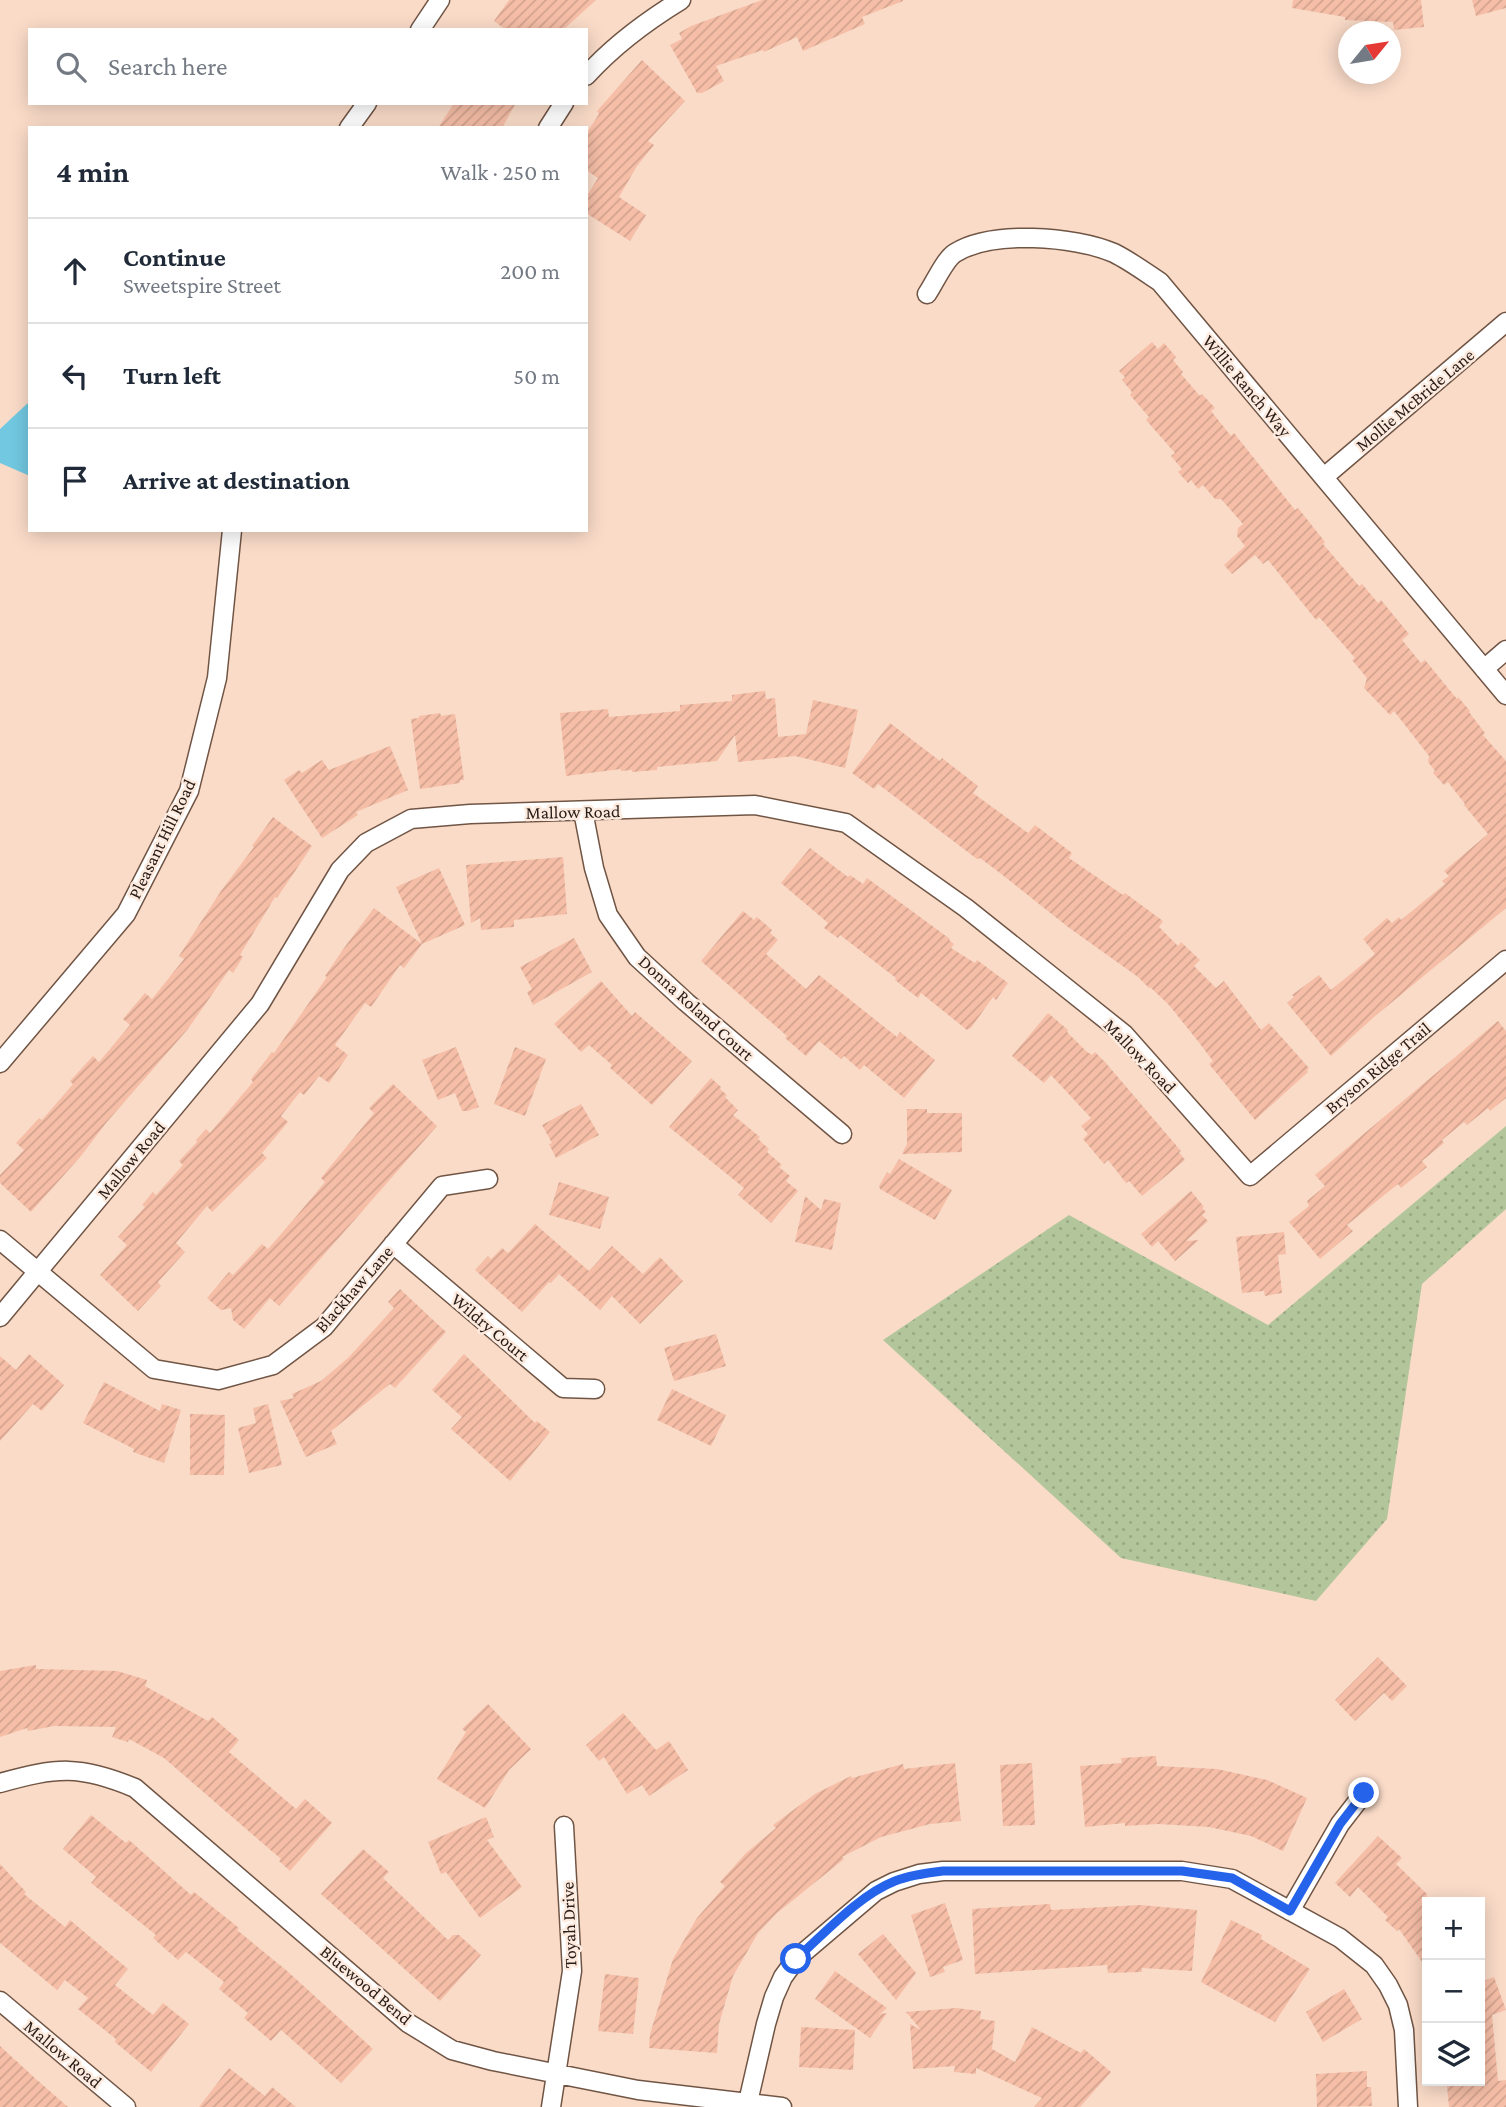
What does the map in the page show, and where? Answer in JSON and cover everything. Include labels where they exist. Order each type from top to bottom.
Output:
[{"type":"street","points":[[421,28],[440,0]]},
{"type":"street","points":[[588,74],[638,27],[681,0]]},
{"type":"street","points":[[350,126],[366,105]]},
{"type":"street","points":[[549,126],[563,105]]},
{"type":"street","name":"Willie Ranch Way","points":[[927,294],[952,254],[980,243],[1010,239],[1083,243],[1113,253],[1160,282],[1506,695]]},
{"type":"street","name":"Mollie McBride Lane","points":[[1324,477],[1506,323]]},
{"type":"street","name":"Pleasant Hill Road","points":[[0,1063],[126,914],[189,791],[217,678],[232,532]]},
{"type":"street","points":[[1484,669],[1506,650]]},
{"type":"street","name":"Mallow Road","points":[[0,1317],[260,1004],[340,870],[366,843],[411,819],[470,814],[755,806],[846,822],[966,908],[1124,1034],[1250,1176]]},
{"type":"street","name":"Donna Roland Court","points":[[583,811],[594,868],[608,915],[637,957],[842,1134]]},
{"type":"street","name":"Bryson Ridge Trail","points":[[1250,1176],[1506,960]]},
{"type":"street","name":"Blackhaw Lane","points":[[0,1240],[155,1369],[218,1380],[273,1365],[324,1327],[442,1186],[488,1179]]},
{"type":"street","name":"Wildry Court","points":[[393,1244],[563,1388],[595,1389]]},
{"type":"street","name":"Bluewood Bend","points":[[0,1783],[33,1774],[69,1769],[104,1775],[135,1788],[408,2023],[452,2050],[556,2075],[638,2090],[782,2107]]},
{"type":"street","points":[[1290,1911],[1340,1824],[1364,1793]]},
{"type":"street","name":"Toyah Drive","points":[[551,2107],[572,1971],[564,1826]]},
{"type":"street","points":[[748,2102],[766,2024],[783,1977],[796,1959],[876,1891],[919,1874],[943,1871],[1182,1871],[1232,1878],[1340,1938],[1374,1965],[1388,1984],[1398,2005],[1404,2031],[1408,2107]]},
{"type":"street","name":"Mallow Road","points":[[0,2001],[126,2107]]},
{"type":"green space","points":[[1506,1126],[1506,1209],[1422,1284],[1387,1519],[1316,1601],[1121,1558],[883,1340],[1069,1215],[1268,1325]]},
{"type":"water","points":[[28,403],[28,475],[0,463],[0,429]]},
{"type":"building","points":[[509,0],[596,0],[565,28],[503,28],[494,21]]},
{"type":"building","points":[[762,0],[903,1],[862,17],[865,24],[803,51],[797,37],[764,52],[763,50],[716,66],[724,81],[697,93],[670,45],[682,39],[679,33],[691,26]]},
{"type":"building","points":[[1293,0],[1421,0],[1424,27],[1401,29],[1401,21],[1345,20],[1345,17],[1292,8]]},
{"type":"building","points":[[1472,0],[1506,0],[1506,8],[1476,16]]},
{"type":"building","points":[[642,60],[685,101],[648,141],[654,145],[637,166],[619,197],[646,215],[630,241],[588,214],[588,194],[598,178],[588,171],[588,131],[599,114],[597,111]]},
{"type":"building","points":[[453,105],[515,105],[503,126],[439,126]]},
{"type":"building","points":[[1152,342],[1158,349],[1164,343],[1176,357],[1173,360],[1183,372],[1181,374],[1200,396],[1202,394],[1215,408],[1211,411],[1231,436],[1234,433],[1295,510],[1298,508],[1325,542],[1323,544],[1359,586],[1362,584],[1378,603],[1381,600],[1409,634],[1402,640],[1421,663],[1425,660],[1457,699],[1458,697],[1485,733],[1483,735],[1506,761],[1506,908],[1331,1056],[1287,1003],[1294,997],[1292,995],[1319,975],[1331,990],[1375,954],[1363,939],[1387,918],[1392,923],[1399,917],[1401,920],[1445,884],[1442,881],[1449,876],[1444,871],[1488,834],[1448,782],[1444,785],[1433,773],[1435,771],[1428,762],[1429,756],[1394,711],[1390,715],[1364,688],[1367,678],[1352,660],[1355,658],[1319,617],[1316,620],[1268,560],[1263,564],[1255,555],[1232,574],[1224,565],[1245,546],[1237,536],[1238,528],[1243,524],[1221,499],[1215,499],[1203,485],[1198,489],[1191,480],[1188,483],[1178,472],[1182,469],[1171,456],[1175,453],[1146,420],[1149,417],[1130,395],[1132,392],[1122,380],[1125,377],[1119,371]]},
{"type":"building","points":[[765,691],[766,699],[775,698],[778,737],[806,734],[813,700],[858,710],[845,768],[795,756],[738,762],[735,735],[717,761],[657,767],[657,770],[632,772],[621,769],[566,776],[560,713],[608,709],[609,717],[680,711],[680,705],[732,701],[732,695]]},
{"type":"building","points":[[440,713],[441,716],[455,714],[464,780],[460,780],[460,783],[420,789],[411,719]]},
{"type":"building","points":[[890,723],[978,786],[973,793],[1028,833],[1035,825],[1072,853],[1069,858],[1123,895],[1125,893],[1163,921],[1159,927],[1178,946],[1181,942],[1200,960],[1194,966],[1216,988],[1224,981],[1261,1030],[1269,1023],[1309,1068],[1308,1072],[1255,1120],[1209,1064],[1213,1061],[1197,1040],[1169,1005],[1150,987],[878,784],[874,789],[852,773]]},
{"type":"building","points":[[390,746],[408,790],[356,812],[358,815],[322,838],[284,780],[299,770],[302,773],[322,760],[329,770]]},
{"type":"building","points":[[273,817],[312,846],[277,898],[275,897],[240,955],[243,957],[233,973],[229,970],[188,1029],[31,1212],[0,1183],[0,1175],[24,1150],[16,1143],[39,1118],[42,1120],[73,1084],[70,1081],[93,1056],[99,1062],[130,1025],[123,1019],[145,993],[152,999],[184,959],[179,956]]},
{"type":"building","points":[[810,848],[848,877],[850,875],[863,884],[867,878],[950,939],[954,944],[951,948],[975,963],[977,960],[1008,983],[996,1000],[993,997],[971,1028],[967,1030],[921,993],[918,998],[840,935],[838,938],[824,928],[828,923],[781,883]]},
{"type":"building","points":[[563,857],[567,914],[514,920],[514,927],[481,930],[480,918],[471,923],[466,865]]},
{"type":"building","points":[[439,868],[465,925],[422,944],[396,887]]},
{"type":"building","points":[[374,908],[422,944],[404,968],[400,965],[371,1007],[365,1003],[335,1045],[348,1055],[329,1083],[319,1076],[304,1095],[300,1092],[281,1116],[288,1122],[262,1153],[267,1158],[212,1212],[207,1206],[176,1243],[185,1252],[158,1282],[161,1286],[138,1311],[100,1275],[127,1245],[118,1237],[145,1207],[142,1205],[153,1192],[156,1195],[183,1165],[179,1161],[196,1140],[206,1129],[210,1133],[253,1082],[251,1079],[272,1052],[274,1053]]},
{"type":"building","points":[[743,911],[754,920],[757,917],[772,930],[770,933],[778,940],[766,954],[806,989],[819,975],[897,1037],[900,1032],[935,1060],[904,1098],[864,1065],[860,1070],[844,1056],[841,1059],[819,1041],[806,1056],[701,961]]},
{"type":"building","points":[[574,938],[592,972],[533,1005],[527,992],[532,989],[520,967]]},
{"type":"building","points":[[601,981],[632,1016],[635,1012],[692,1061],[652,1105],[610,1068],[612,1065],[589,1045],[581,1052],[554,1024]]},
{"type":"building","points":[[1048,1013],[1068,1030],[1087,1052],[1092,1055],[1095,1052],[1105,1062],[1181,1151],[1179,1152],[1185,1160],[1142,1196],[1129,1181],[1126,1183],[1108,1160],[1104,1164],[1083,1139],[1088,1134],[1081,1126],[1091,1118],[1051,1075],[1044,1083],[1012,1056]]},
{"type":"building","points":[[1498,1021],[1506,1031],[1506,1098],[1467,1125],[1464,1122],[1442,1140],[1444,1143],[1422,1161],[1427,1167],[1401,1188],[1398,1184],[1347,1225],[1353,1231],[1320,1259],[1289,1222],[1309,1206],[1307,1201],[1325,1186],[1315,1175]]},
{"type":"building","points":[[456,1047],[479,1107],[468,1111],[462,1111],[455,1093],[438,1100],[422,1060]]},
{"type":"building","points":[[515,1047],[546,1059],[525,1116],[494,1104]]},
{"type":"building","points":[[711,1078],[738,1110],[733,1115],[760,1137],[758,1139],[769,1149],[767,1152],[790,1176],[786,1181],[798,1191],[771,1223],[738,1195],[744,1188],[669,1127]]},
{"type":"building","points":[[393,1084],[437,1126],[279,1306],[270,1298],[244,1329],[233,1320],[231,1308],[221,1310],[207,1298],[229,1272],[233,1275],[262,1244],[268,1249],[325,1182],[321,1178],[374,1113],[369,1108]]},
{"type":"building","points":[[581,1104],[599,1135],[556,1158],[549,1144],[552,1143],[542,1125]]},
{"type":"building","points":[[907,1109],[927,1109],[927,1113],[962,1113],[962,1152],[902,1154],[907,1144]]},
{"type":"building","points":[[899,1159],[952,1190],[935,1220],[880,1189],[887,1172],[890,1174]]},
{"type":"building","points":[[559,1182],[609,1197],[600,1229],[549,1215]]},
{"type":"building","points":[[1191,1191],[1204,1207],[1202,1208],[1206,1212],[1202,1215],[1208,1221],[1186,1241],[1199,1240],[1175,1261],[1158,1241],[1152,1247],[1141,1234]]},
{"type":"building","points":[[805,1196],[821,1210],[824,1199],[841,1203],[832,1250],[795,1242]]},
{"type":"building","points":[[535,1224],[589,1271],[612,1246],[643,1274],[660,1257],[683,1281],[640,1324],[612,1296],[600,1310],[559,1274],[522,1312],[475,1270],[488,1256],[491,1259],[502,1248],[508,1253]]},
{"type":"building","points":[[1284,1232],[1286,1254],[1278,1255],[1282,1293],[1265,1296],[1264,1291],[1242,1293],[1236,1237]]},
{"type":"building","points":[[400,1289],[446,1332],[395,1388],[390,1384],[331,1431],[337,1444],[306,1457],[280,1401],[294,1398],[292,1394],[321,1381],[348,1358],[394,1308],[388,1302]]},
{"type":"building","points":[[716,1334],[726,1366],[674,1381],[664,1348]]},
{"type":"building","points":[[29,1354],[64,1385],[42,1411],[33,1404],[0,1441],[0,1356],[16,1370]]},
{"type":"building","points":[[464,1354],[535,1423],[537,1421],[550,1432],[510,1481],[451,1429],[462,1417],[432,1390]]},
{"type":"building","points":[[104,1382],[160,1411],[162,1404],[181,1410],[164,1463],[133,1452],[134,1449],[83,1423]]},
{"type":"building","points":[[672,1389],[726,1415],[711,1446],[657,1420]]},
{"type":"building","points":[[268,1404],[282,1465],[249,1473],[238,1428],[256,1423],[253,1408]]},
{"type":"building","points":[[190,1414],[225,1415],[224,1475],[190,1475]]},
{"type":"building","points":[[1378,1657],[1407,1686],[1392,1701],[1384,1693],[1355,1721],[1335,1700]]},
{"type":"building","points":[[36,1665],[36,1669],[117,1671],[147,1680],[145,1686],[208,1721],[212,1717],[239,1740],[229,1752],[296,1809],[305,1799],[332,1823],[290,1871],[279,1861],[281,1859],[164,1758],[129,1739],[128,1742],[112,1737],[116,1727],[54,1726],[28,1731],[27,1728],[0,1737],[0,1671]]},
{"type":"building","points":[[488,1704],[531,1749],[509,1770],[485,1808],[437,1779],[466,1732],[462,1729]]},
{"type":"building","points":[[623,1713],[656,1750],[669,1741],[688,1770],[649,1796],[642,1785],[627,1794],[604,1757],[599,1761],[586,1745]]},
{"type":"building","points":[[1156,1756],[1157,1766],[1217,1769],[1267,1780],[1307,1798],[1283,1851],[1251,1836],[1209,1827],[1158,1824],[1125,1826],[1125,1823],[1085,1827],[1080,1766],[1122,1763],[1121,1758]]},
{"type":"building","points":[[955,1763],[961,1821],[930,1824],[881,1837],[842,1857],[844,1859],[777,1913],[758,1933],[733,1976],[719,2024],[717,2053],[649,2048],[650,2034],[673,1959],[697,1918],[725,1886],[720,1882],[746,1853],[776,1828],[773,1825],[815,1794],[851,1776],[852,1778],[903,1764],[904,1769]]},
{"type":"building","points":[[1032,1763],[1035,1825],[1003,1826],[1000,1765]]},
{"type":"building","points":[[91,1815],[126,1843],[129,1840],[191,1895],[194,1892],[239,1928],[237,1930],[286,1970],[373,2049],[341,2083],[281,2030],[271,2041],[244,2018],[248,2013],[219,1989],[224,1982],[186,1952],[178,1960],[153,1938],[156,1935],[91,1883],[96,1877],[63,1849]]},
{"type":"building","points":[[486,1817],[494,1837],[487,1840],[522,1887],[480,1918],[446,1872],[441,1874],[428,1842]]},
{"type":"building","points":[[1378,1836],[1402,1858],[1396,1864],[1427,1894],[1427,1897],[1422,1897],[1422,1962],[1399,1929],[1397,1931],[1385,1920],[1388,1917],[1358,1887],[1350,1897],[1335,1883]]},
{"type":"building","points":[[363,1849],[389,1872],[383,1878],[448,1940],[453,1935],[459,1935],[481,1955],[440,2001],[321,1894]]},
{"type":"building","points":[[0,1864],[26,1892],[24,1894],[65,1927],[70,1920],[128,1969],[115,1985],[153,2015],[163,2003],[189,2024],[151,2072],[115,2042],[116,2039],[78,2009],[88,1998],[65,1980],[57,1990],[0,1943]]},
{"type":"building","points":[[945,1903],[963,1960],[943,1967],[945,1972],[930,1977],[911,1915]]},
{"type":"building","points":[[1050,1904],[1051,1910],[1140,1905],[1197,1910],[1192,1971],[1142,1968],[1142,1972],[1108,1973],[1107,1965],[975,1974],[972,1909]]},
{"type":"building","points":[[1231,1920],[1262,1935],[1261,1939],[1310,1969],[1275,2022],[1201,1982]]},
{"type":"building","points":[[883,1934],[916,1973],[896,2000],[858,1954]]},
{"type":"building","points":[[835,1971],[887,2008],[880,2014],[887,2013],[870,2038],[815,1999]]},
{"type":"building","points":[[605,1974],[639,1978],[633,2034],[598,2031]]},
{"type":"building","points":[[1494,1977],[1506,2010],[1492,2015],[1498,2081],[1506,2080],[1506,2107],[1449,2107],[1447,2086],[1485,2086],[1485,1980]]},
{"type":"building","points":[[1344,1989],[1362,2019],[1323,2042],[1306,2012]]},
{"type":"building","points":[[956,2008],[981,2011],[980,2019],[995,2021],[992,2049],[1015,2062],[1032,2027],[1081,2053],[1084,2049],[1111,2072],[1080,2107],[1034,2107],[1042,2098],[976,2068],[976,2074],[954,2072],[955,2066],[913,2069],[910,2024],[921,2030],[906,2012]]},
{"type":"building","points":[[801,2027],[855,2030],[853,2070],[799,2067]]},
{"type":"building","points":[[0,2046],[37,2080],[68,2107],[0,2107]]},
{"type":"building","points":[[229,2068],[265,2096],[272,2087],[296,2107],[199,2107]]},
{"type":"building","points":[[1367,2071],[1367,2087],[1371,2087],[1372,2106],[1317,2107],[1316,2074]]},
{"type":"route","points":[[796,1959],[876,1891],[919,1874],[943,1871],[1182,1871],[1210,1874],[1232,1878],[1290,1911],[1340,1824],[1364,1793]]}]
